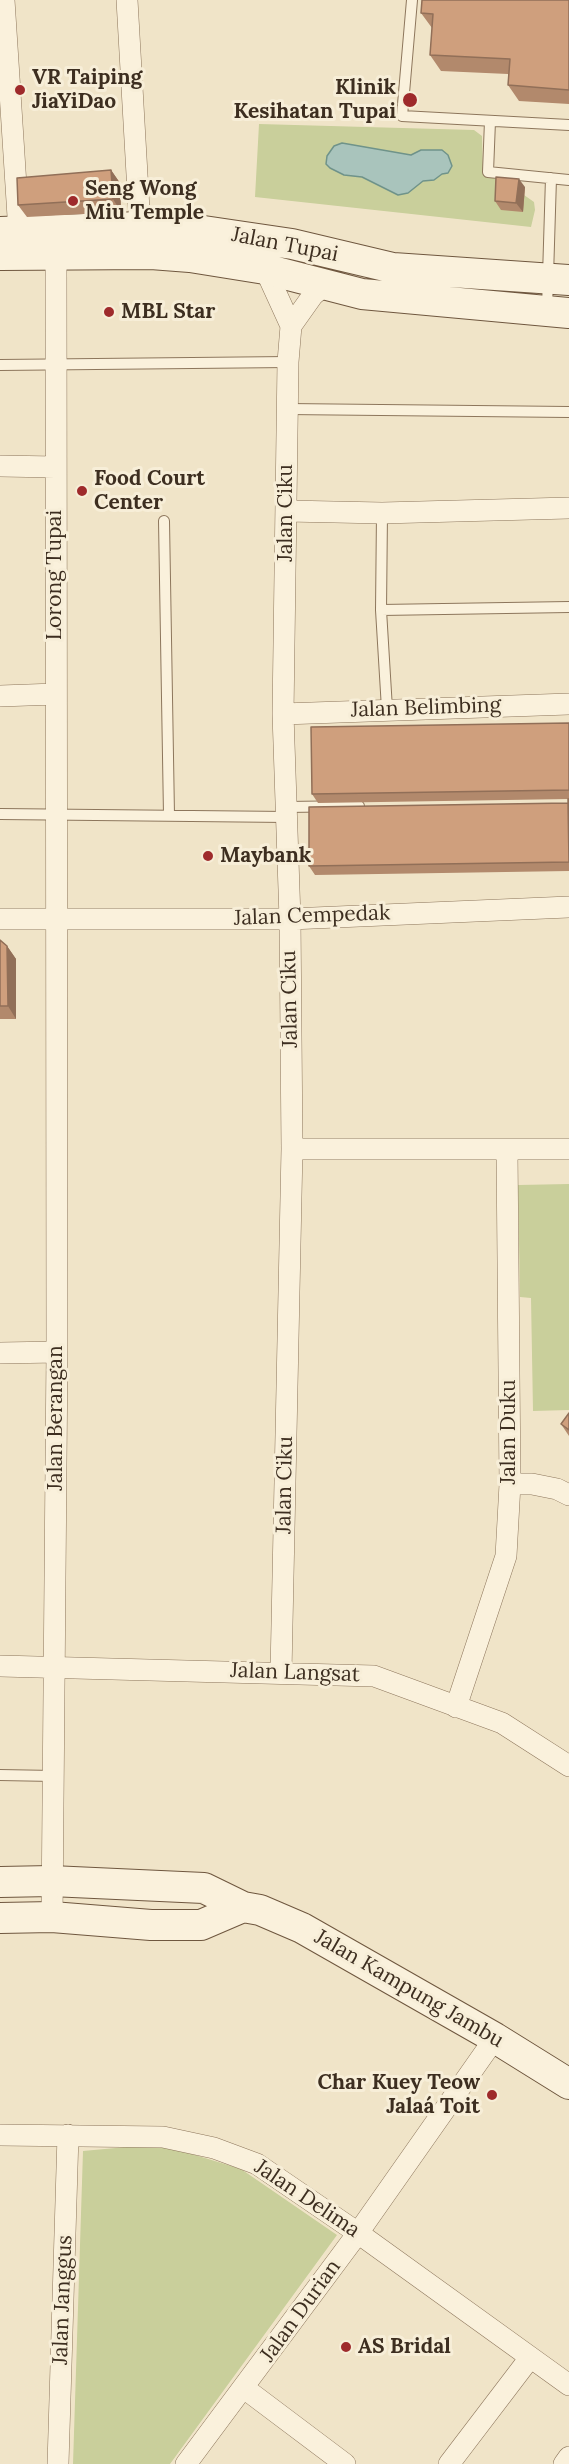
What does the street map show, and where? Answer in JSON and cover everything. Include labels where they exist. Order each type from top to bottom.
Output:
[{"type":"main road","name":"Jalan Tupai","points":[[0,255],[140,227],[249,236],[393,268],[559,279]]},
{"type":"main road","name":"Jalan Tupai","points":[[9,232],[56,243]]},
{"type":"main road","points":[[56,243],[265,269],[325,285],[393,297],[558,313]]},
{"type":"main road","name":"Jalan Kampung Jambu","points":[[0,1881],[204,1888],[243,1907],[260,1910],[302,1928],[495,2038],[569,2084]]},
{"type":"main road","points":[[0,1918],[52,1917],[151,1925],[201,1925],[243,1907]]},
{"type":"street","points":[[4,0],[9,232]]},
{"type":"street","points":[[127,0],[140,227]]},
{"type":"street","name":"Lorong Tupai","points":[[56,243],[56,918]]},
{"type":"street","points":[[265,269],[291,326]]},
{"type":"street","points":[[291,326],[313,295],[325,285]]},
{"type":"street","name":"Jalan Ciku","points":[[281,1672],[292,1149],[290,919],[283,714],[287,409],[291,326]]},
{"type":"street","points":[[0,466],[55,467]]},
{"type":"street","points":[[287,511],[382,513],[569,508]]},
{"type":"street","points":[[0,696],[56,694]]},
{"type":"street","name":"Jalan Belimbing","points":[[283,714],[569,704]]},
{"type":"street","name":"Jalan Cempedak","points":[[0,919],[290,919],[569,907]]},
{"type":"street","name":"Jalan Berangan","points":[[52,1917],[57,1352],[56,918]]},
{"type":"street","points":[[292,1149],[569,1149]]},
{"type":"street","name":"Jalan Duku","points":[[456,1707],[506,1556],[510,1484],[507,1150]]},
{"type":"street","points":[[0,1353],[57,1352]]},
{"type":"street","points":[[510,1484],[549,1487],[569,1495]]},
{"type":"street","name":"Jalan Langsat","points":[[0,1666],[374,1676],[502,1723],[569,1766]]},
{"type":"street","name":"Jalan Durian","points":[[186,2464],[358,2233],[495,2038]]},
{"type":"street","name":"Jalan Delima","points":[[0,2135],[163,2137],[214,2148],[257,2164],[358,2233],[569,2385]]},
{"type":"street","name":"Jalan Janggus","points":[[58,2464],[68,2135]]},
{"type":"street","points":[[449,2464],[530,2359]]},
{"type":"street","points":[[244,2388],[345,2464]]},
{"type":"street","points":[[564,2464],[569,2457]]},
{"type":"lane","points":[[412,0],[402,116],[569,125]]},
{"type":"lane","points":[[490,121],[488,172],[569,180]]},
{"type":"lane","points":[[551,178],[559,279],[558,313]]},
{"type":"lane","points":[[0,365],[288,362]]},
{"type":"lane","points":[[287,409],[569,412]]},
{"type":"lane","points":[[382,513],[381,609],[387,709]]},
{"type":"lane","points":[[164,521],[169,815]]},
{"type":"lane","points":[[381,609],[569,607]]},
{"type":"lane","points":[[0,814],[169,815],[287,812],[369,806]]},
{"type":"lane","points":[[0,1775],[54,1776]]},
{"type":"green space","points":[[259,124],[474,130],[482,136],[483,174],[507,183],[534,202],[535,210],[531,227],[255,197]]},
{"type":"green space","points":[[569,1184],[569,1410],[533,1411],[531,1298],[520,1297],[518,1185]]},
{"type":"green space","points":[[159,2144],[241,2169],[337,2235],[170,2464],[73,2464],[83,2151]]},
{"type":"water","points":[[342,143],[411,155],[421,150],[442,150],[448,155],[452,166],[448,173],[434,180],[423,181],[408,193],[398,195],[362,177],[344,175],[330,168],[326,164],[327,156],[334,146]]},
{"type":"building","points":[[422,0],[569,0],[569,90],[508,85],[510,59],[430,55],[433,14],[421,13]]},
{"type":"building","points":[[111,170],[113,199],[18,205],[17,178]]},
{"type":"building","points":[[496,177],[519,179],[516,203],[495,201]]},
{"type":"building","points":[[569,723],[569,790],[312,794],[311,727]]},
{"type":"building","points":[[568,799],[569,799],[569,858]]},
{"type":"building","points":[[568,803],[569,862],[309,866],[309,807]]},
{"type":"building","points":[[0,940],[7,946],[8,1006],[0,1006]]},
{"type":"building","points":[[569,1413],[569,1430],[561,1424]]},
{"type":"place","name":"VR Taiping JiaYiDao","points":[[20,90]]},
{"type":"place","name":"Klinik Kesihatan Tupai","points":[[410,100]]},
{"type":"place","name":"Seng Wong Miu Temple","points":[[73,201]]},
{"type":"place","name":"MBL Star","points":[[109,312]]},
{"type":"place","name":"Food Court Center","points":[[82,491]]},
{"type":"place","name":"Maybank","points":[[208,856]]},
{"type":"place","name":"Char Kuey Teow Jalaá Toit","points":[[492,2095]]},
{"type":"place","name":"AS Bridal","points":[[346,2347]]}]
